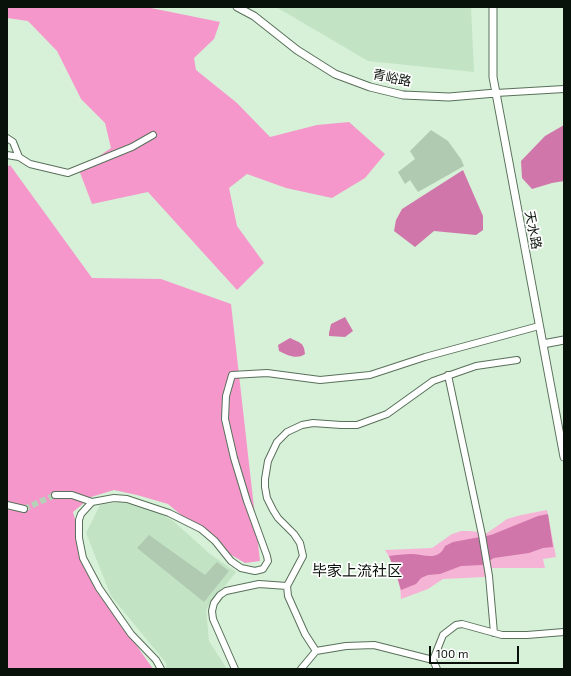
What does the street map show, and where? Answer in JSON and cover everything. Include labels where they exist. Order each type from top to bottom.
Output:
[{"type":"street","name":"青峪路","points":[[237,7],[254,16],[296,50],[335,74],[370,87],[403,94],[449,97],[564,89]]},
{"type":"street","name":"天水路","points":[[492,7],[493,77],[564,457]]},
{"type":"street","points":[[7,155],[19,157],[30,164],[68,173],[132,146],[153,135]]},
{"type":"street","points":[[7,138],[13,142],[19,157]]},
{"type":"street","points":[[55,495],[72,495],[92,502],[114,498],[127,499],[169,513],[201,529],[215,541],[231,561],[241,568],[255,571],[263,569],[268,561],[267,556],[238,472],[225,419],[226,396],[232,375],[267,373],[320,380],[370,375],[425,357],[539,326]]},
{"type":"street","points":[[543,344],[564,340]]},
{"type":"street","points":[[316,651],[305,634],[288,596],[287,586],[302,556],[300,543],[294,534],[278,518],[268,498],[265,479],[268,461],[277,442],[287,432],[302,425],[313,423],[357,425],[387,414],[433,381],[476,366],[517,360]]},
{"type":"street","points":[[448,375],[482,535],[489,576],[494,633]]},
{"type":"street","points":[[92,502],[81,514],[79,520],[79,538],[83,558],[99,588],[131,634],[156,660],[161,669]]},
{"type":"street","points":[[7,505],[24,509]]},
{"type":"street","points":[[235,669],[214,619],[212,611],[214,603],[220,595],[226,591],[259,584],[287,586]]},
{"type":"street","points":[[436,669],[433,660],[443,635],[456,625],[468,625],[502,635],[564,632]]},
{"type":"street","points":[[301,669],[316,651],[346,646],[374,645],[433,660]]},
{"type":"shaded area","points":[[7,7],[146,7],[220,22],[214,39],[194,58],[196,70],[237,103],[270,137],[317,125],[349,122],[385,154],[365,178],[332,198],[286,188],[247,174],[229,188],[237,226],[264,263],[237,290],[148,192],[92,204],[79,170],[111,148],[105,123],[81,99],[57,51],[28,21],[7,18]]},
{"type":"shaded area","points":[[276,7],[471,7],[474,72],[368,61]]},
{"type":"shaded area","points":[[564,125],[564,181],[532,189],[522,178],[521,161],[545,136]]},
{"type":"shaded area","points":[[10,165],[92,278],[161,279],[231,304],[260,561],[245,563],[223,550],[168,504],[137,495],[114,490],[91,497],[73,512],[93,583],[153,669],[7,669],[7,167]]},
{"type":"shaded area","points":[[463,170],[483,216],[483,230],[476,235],[434,231],[415,247],[394,231],[396,220],[402,209]]},
{"type":"shaded area","points":[[345,317],[353,331],[345,337],[329,336],[331,324]]},
{"type":"shaded area","points":[[290,338],[299,342],[304,347],[305,354],[295,357],[279,351],[278,345]]},
{"type":"shaded area","points":[[121,502],[152,510],[172,520],[210,554],[236,572],[206,610],[209,641],[227,669],[166,669],[166,663],[111,596],[86,533],[100,505]]},
{"type":"shaded area","points":[[547,510],[556,557],[543,559],[545,568],[492,568],[485,577],[443,579],[428,589],[401,599],[400,586],[396,573],[385,550],[432,548],[452,534],[461,531],[487,533],[507,519]]},
{"type":"shaded area","points":[[548,514],[553,547],[543,548],[529,553],[494,558],[482,565],[461,566],[440,574],[428,575],[421,578],[416,584],[401,590],[389,556],[411,554],[435,556],[442,551],[445,546],[453,542],[491,535],[538,516]]},
{"type":"building","points":[[431,130],[448,141],[461,159],[464,166],[418,192],[410,180],[405,184],[398,172],[415,159],[410,151]]},
{"type":"building","points":[[149,535],[205,575],[217,562],[229,571],[204,602],[137,548]]},
{"type":"tunnel","points":[[24,509],[55,495]]},
{"type":"district","name":"毕家上流社区","points":[[357,571]]}]
